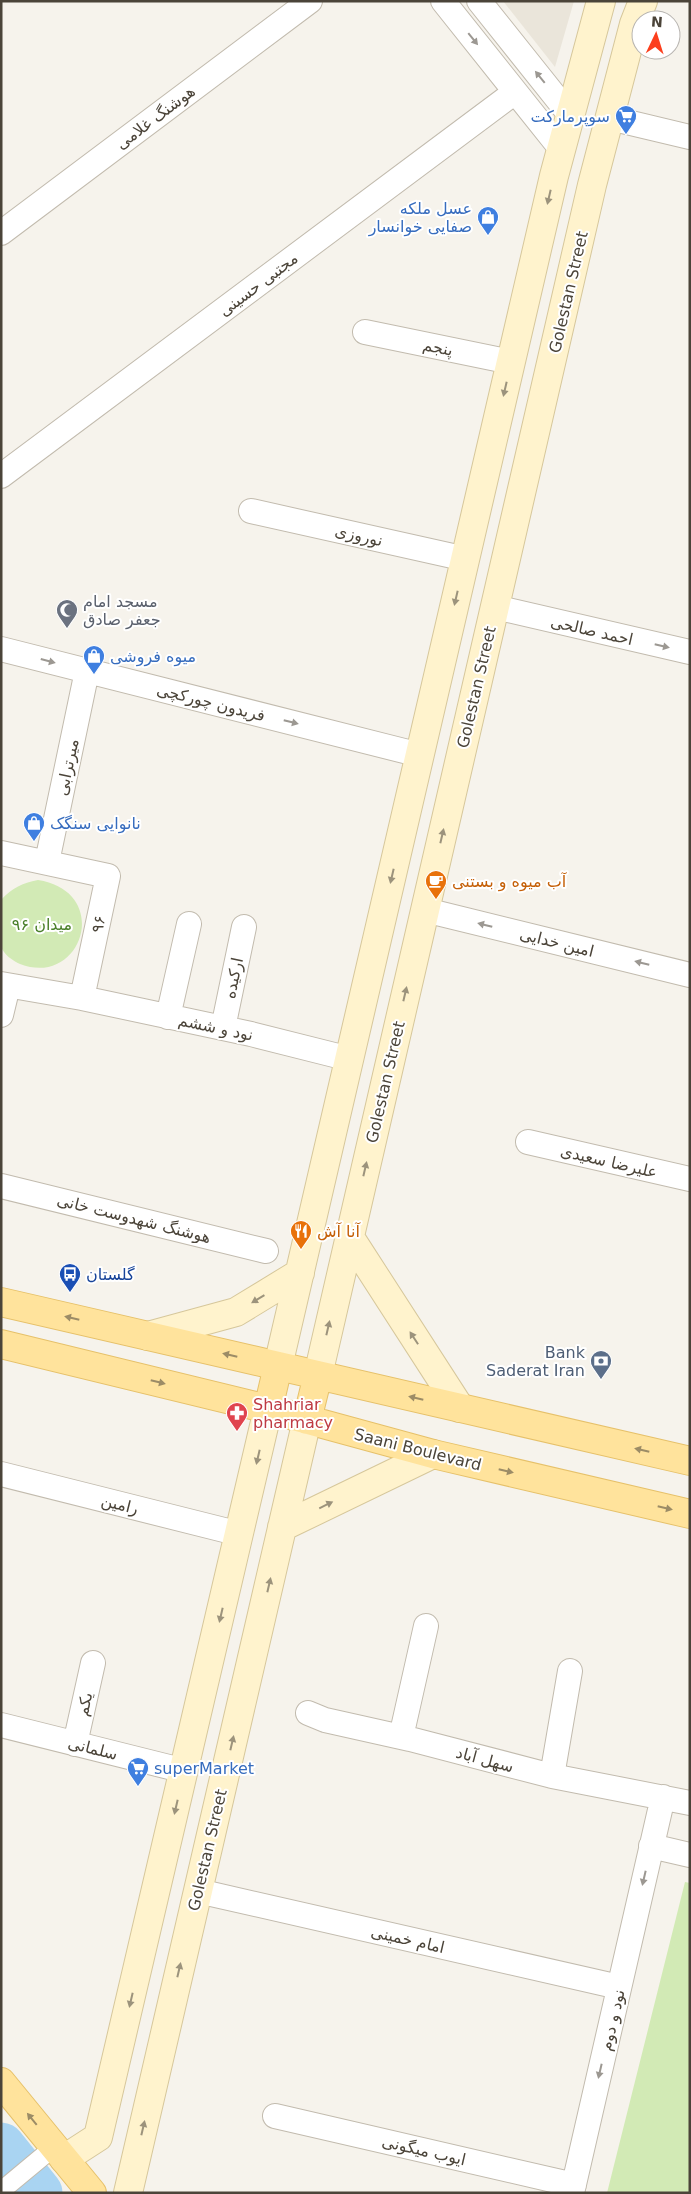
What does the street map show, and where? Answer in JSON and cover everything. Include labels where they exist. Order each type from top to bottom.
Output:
[{"type":"main road","points":[[98,2137],[185,1771],[561,149],[601,1]]},
{"type":"main road","name":"Golestan Street","points":[[318,1375],[590,195],[634,24],[643,1]]},
{"type":"main road","points":[[570,115],[610,118]]},
{"type":"main road","points":[[561,149],[610,118]]},
{"type":"main road","points":[[349,1236],[460,1408]]},
{"type":"main road","points":[[148,1336],[236,1312],[300,1274]]},
{"type":"main road","points":[[1,1302],[690,1461]]},
{"type":"main road","name":"Saani Boulevard","points":[[1,1344],[268,1409],[433,1454],[690,1514]]},
{"type":"main road","points":[[1,1360],[110,1370]]},
{"type":"main road","points":[[307,1420],[318,1375]]},
{"type":"main road","name":"Golestan Street","points":[[128,2193],[307,1420]]},
{"type":"main road","points":[[282,1527],[433,1454]]},
{"type":"main road","points":[[1,2082],[87,2190]]},
{"type":"main road","points":[[59,2153],[98,2137]]},
{"type":"main road","points":[[98,2137],[135,2164]]},
{"type":"street","name":"هوشنگ غلامی","points":[[1,233],[310,1]]},
{"type":"street","points":[[443,1],[561,149]]},
{"type":"street","points":[[479,1],[570,115]]},
{"type":"street","name":"مجتبی حسینی","points":[[1,476],[515,92]]},
{"type":"street","points":[[610,118],[690,137]]},
{"type":"street","name":"پنجم","points":[[364,332],[511,362]]},
{"type":"street","name":"نوروزی","points":[[252,511],[466,559]]},
{"type":"street","name":"احمد صالحی","points":[[495,607],[690,652]]},
{"type":"street","name":"فریدون چورکچی","points":[[1,649],[420,755]]},
{"type":"street","name":"میرترابی","points":[[47,862],[87,671]]},
{"type":"street","name":"۹۶","points":[[1,853],[108,876],[82,998]]},
{"type":"street","name":"امین خدایی","points":[[425,910],[690,975]]},
{"type":"street","points":[[168,1017],[189,924]]},
{"type":"street","name":"ارکیده","points":[[223,1028],[244,927]]},
{"type":"street","points":[[1,1016],[5,985],[82,998]]},
{"type":"street","name":"نود و ششم","points":[[82,998],[223,1028],[350,1059]]},
{"type":"street","name":"علیرضا سعیدی","points":[[528,1142],[690,1179]]},
{"type":"street","name":"هوشنگ شهدوست خانی","points":[[1,1186],[266,1251]]},
{"type":"street","name":"رامین","points":[[1,1474],[240,1534]]},
{"type":"street","points":[[401,1737],[426,1626]]},
{"type":"street","name":"یکم","points":[[75,1744],[93,1663]]},
{"type":"street","points":[[552,1776],[570,1671]]},
{"type":"street","name":"سهل آباد","points":[[308,1712],[325,1720],[401,1737],[552,1776],[690,1803]]},
{"type":"street","name":"سلمانی","points":[[1,1725],[185,1771]]},
{"type":"street","name":"نود و دوم","points":[[573,2189],[663,1797]]},
{"type":"street","points":[[651,1846],[690,1855]]},
{"type":"street","name":"امام خمینی","points":[[198,1890],[619,1987]]},
{"type":"street","name":"ایوب میگونی","points":[[275,2116],[573,2189]]},
{"type":"street","points":[[1,2191],[59,2153]]},
{"type":"shaded area","points":[[503,1],[574,1],[555,67]]},
{"type":"green space","name":"میدان ۹۶","points":[[38,880],[61,888],[76,902],[82,918],[80,936],[73,951],[60,963],[42,968],[14,961],[4,952],[1,946],[1,900],[18,887]]},
{"type":"green space","points":[[685,1882],[690,1883],[690,2193],[607,2193]]},
{"type":"waterway","points":[[1,2147],[38,2193]]},
{"type":"place","name":"سوپرمارکت","points":[[626,135]]},
{"type":"place","name":"عسل ملکه صفایی خوانسار","points":[[488,236]]},
{"type":"place","name":"مسجد امام جعفر صادق","points":[[67,629]]},
{"type":"place","name":"میوه فروشی","points":[[94,675]]},
{"type":"place","name":"نانوایی سنگک","points":[[34,842]]},
{"type":"place","name":"آب میوه و بستنی","points":[[436,900]]},
{"type":"place","name":"آنا آش","points":[[301,1250]]},
{"type":"place","name":"گلستان","points":[[70,1293]]},
{"type":"place","name":"Bank Saderat Iran","points":[[601,1380]]},
{"type":"place","name":"Shahriar pharmacy","points":[[237,1432]]},
{"type":"place","name":"superMarket","points":[[138,1787]]}]
